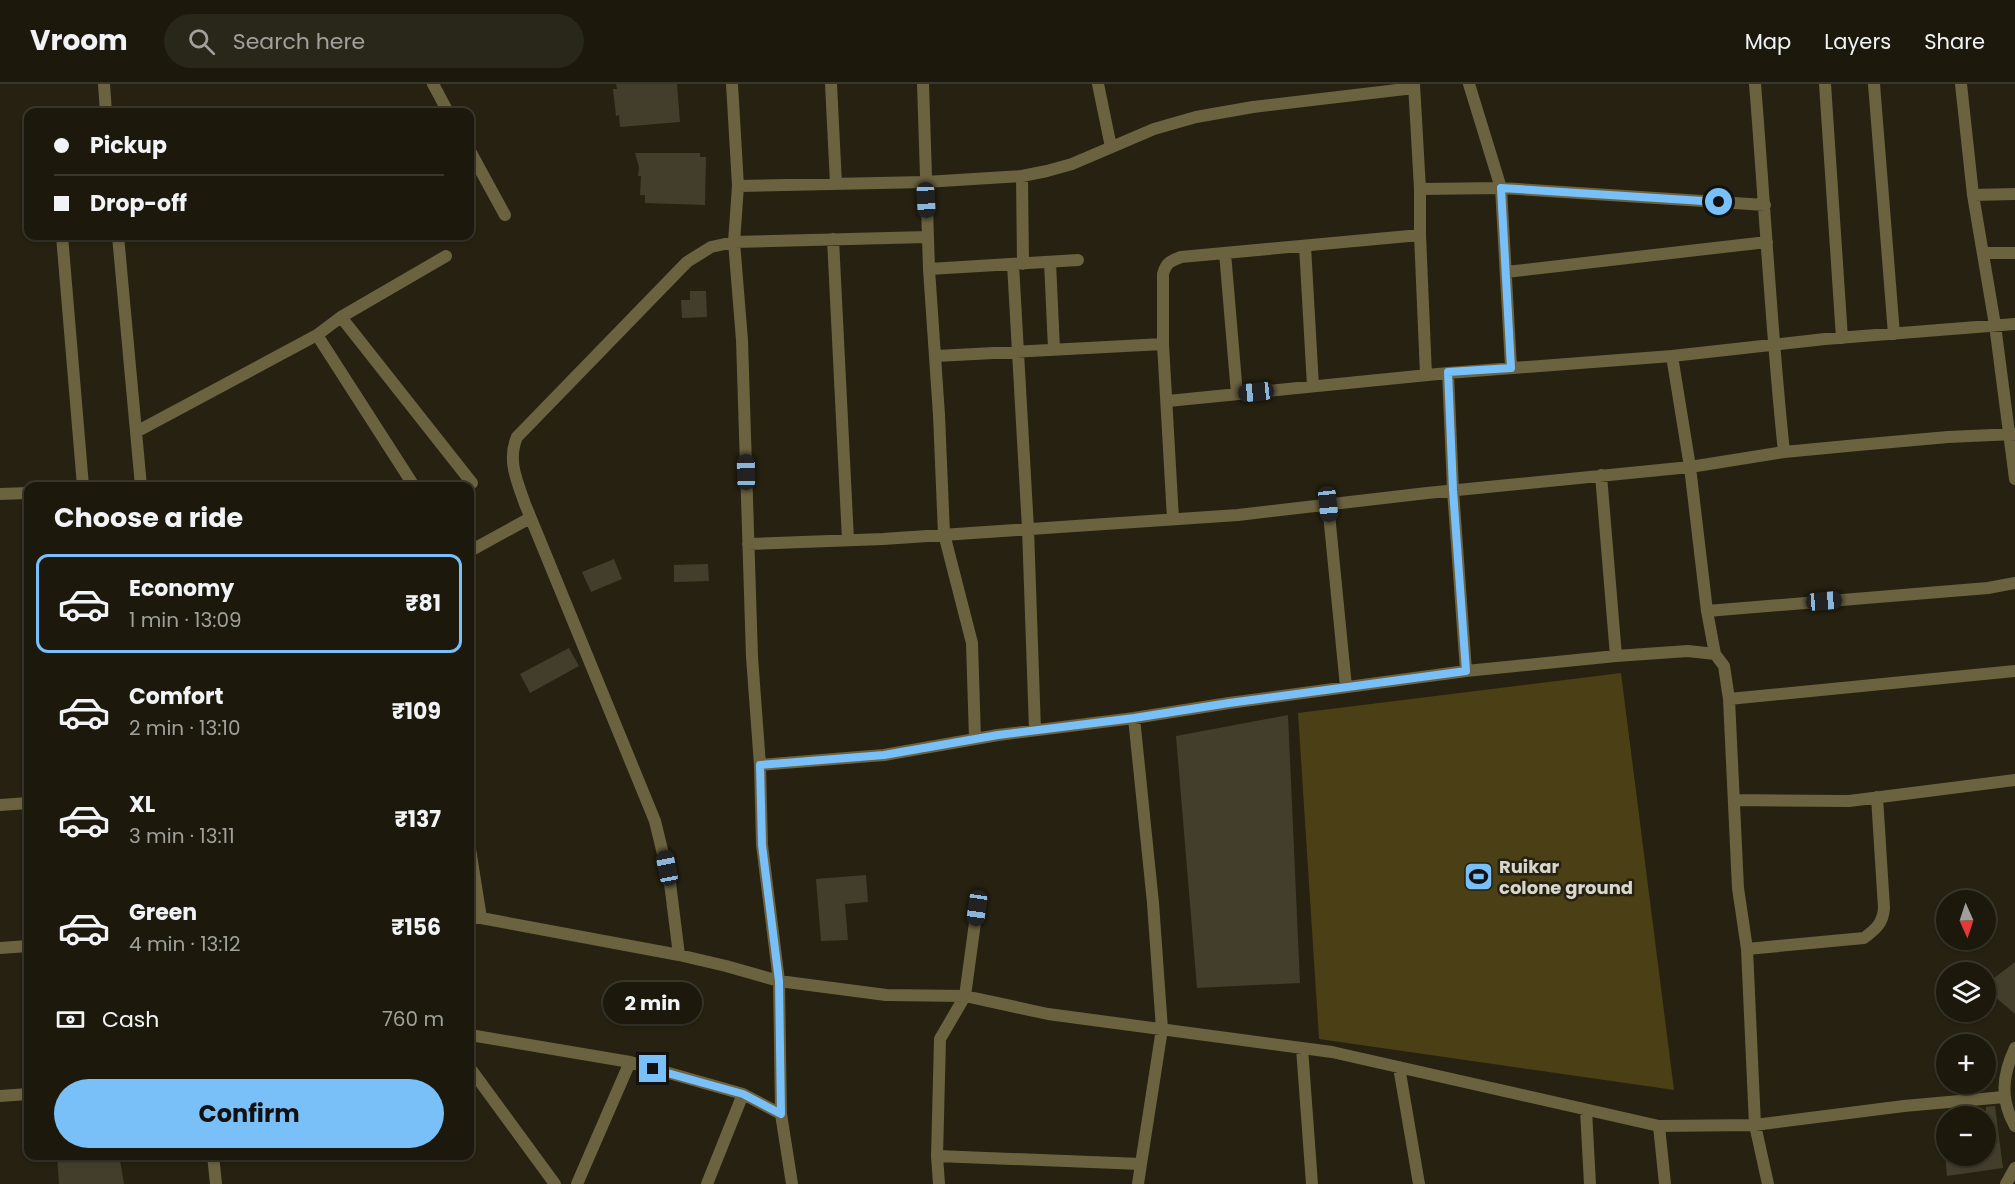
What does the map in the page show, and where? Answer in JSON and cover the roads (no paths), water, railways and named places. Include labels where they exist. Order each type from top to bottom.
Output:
[{"type":"street","points":[[104,84],[106,108]]},
{"type":"street","points":[[432,84],[446,108]]},
{"type":"street","points":[[732,84],[738,186],[734,242],[742,340],[752,657],[760,765],[762,845],[779,981],[781,1114],[792,1184]]},
{"type":"street","points":[[831,84],[836,184]]},
{"type":"street","points":[[923,84],[927,237],[936,356],[944,534],[972,643],[975,739]]},
{"type":"street","points":[[1098,84],[1111,147]]},
{"type":"street","points":[[1469,84],[1501,188],[1511,368]]},
{"type":"street","points":[[1755,84],[1773,346],[1784,452]]},
{"type":"street","points":[[1825,84],[1842,338]]},
{"type":"street","points":[[1874,84],[1894,334]]},
{"type":"street","points":[[1961,84],[1973,195],[2012,435],[2015,479]]},
{"type":"street","points":[[738,186],[925,182],[1022,176],[1072,164],[1154,129],[1196,117],[1253,107],[1414,86],[1426,375]]},
{"type":"street","points":[[474,158],[505,215]]},
{"type":"street","points":[[1022,176],[1018,264],[1018,351],[1028,529],[1035,730]]},
{"type":"street","points":[[1420,189],[1501,188],[1765,205]]},
{"type":"street","points":[[1973,195],[2015,194]]},
{"type":"street","points":[[1173,519],[1163,344],[1163,274],[1170,261],[1181,257],[1420,235]]},
{"type":"street","points":[[679,955],[670,883],[655,821],[530,518],[512,464],[512,448],[517,436],[687,262],[711,247],[734,242],[927,237]]},
{"type":"street","points":[[833,239],[848,540]]},
{"type":"street","points":[[62,240],[83,482]]},
{"type":"street","points":[[118,240],[141,482]]},
{"type":"street","points":[[1506,272],[1767,242]]},
{"type":"street","points":[[1305,246],[1313,386]]},
{"type":"street","points":[[1225,253],[1237,394]]},
{"type":"street","points":[[1984,254],[2015,253]]},
{"type":"street","points":[[136,432],[317,335],[342,317],[446,256]]},
{"type":"street","points":[[929,268],[1078,260]]},
{"type":"street","points":[[1050,262],[1054,349]]},
{"type":"street","points":[[342,317],[471,482]]},
{"type":"street","points":[[1168,401],[1448,372],[1672,356],[1842,338],[2015,324]]},
{"type":"street","points":[[317,335],[411,482]]},
{"type":"street","points":[[936,356],[1163,344]]},
{"type":"street","points":[[1672,356],[1690,467],[1714,654],[1724,666],[1729,699],[1738,888],[1747,949],[1755,1125],[1768,1184]]},
{"type":"street","points":[[1448,372],[1453,490],[1466,671]]},
{"type":"street","points":[[748,544],[848,540],[1238,515],[1453,490],[1690,467],[1784,452],[1948,437],[2012,435]]},
{"type":"street","points":[[1601,475],[1617,656]]},
{"type":"street","points":[[0,494],[24,493]]},
{"type":"street","points":[[1328,504],[1346,687]]},
{"type":"street","points":[[474,549],[530,518]]},
{"type":"street","points":[[1707,611],[1988,588],[2015,583]]},
{"type":"street","points":[[760,765],[884,755],[1035,730],[1466,671],[1688,651],[1714,654]]},
{"type":"street","points":[[1729,699],[2015,671]]},
{"type":"street","points":[[1134,718],[1153,903],[1162,1029],[1138,1184]]},
{"type":"street","points":[[1735,800],[1850,801],[2015,780]]},
{"type":"street","points":[[1747,949],[1864,938],[1876,929],[1884,918],[1877,797]]},
{"type":"street","points":[[0,805],[24,803]]},
{"type":"street","points":[[939,1184],[937,1156],[940,1039],[965,996],[977,908]]},
{"type":"street","points":[[475,918],[679,955],[779,981],[886,995],[965,996],[1048,1014],[1332,1052],[1659,1126],[1755,1125],[1904,1106],[2004,1097]]},
{"type":"street","points":[[0,948],[24,946]]},
{"type":"street","points":[[474,1036],[630,1062],[743,1094],[781,1114]]},
{"type":"street","points":[[1302,1048],[1312,1184]]},
{"type":"street","points":[[2015,1048],[2005,1071],[2004,1097],[2015,1126]]},
{"type":"street","points":[[577,1184],[630,1062]]},
{"type":"street","points":[[1399,1067],[1419,1184]]},
{"type":"street","points":[[474,1073],[555,1184]]},
{"type":"street","points":[[0,1096],[24,1094]]},
{"type":"street","points":[[707,1184],[743,1094]]},
{"type":"street","points":[[1586,1110],[1590,1184]]},
{"type":"street","points":[[1659,1126],[1665,1184]]},
{"type":"street","points":[[937,1156],[1141,1164]]},
{"type":"street","points":[[214,1160],[216,1184]]},
{"type":"street","points":[[2006,1184],[2015,1168]]},
{"type":"place","name":"Ruikar colone ground","points":[[1478,876]]}]
